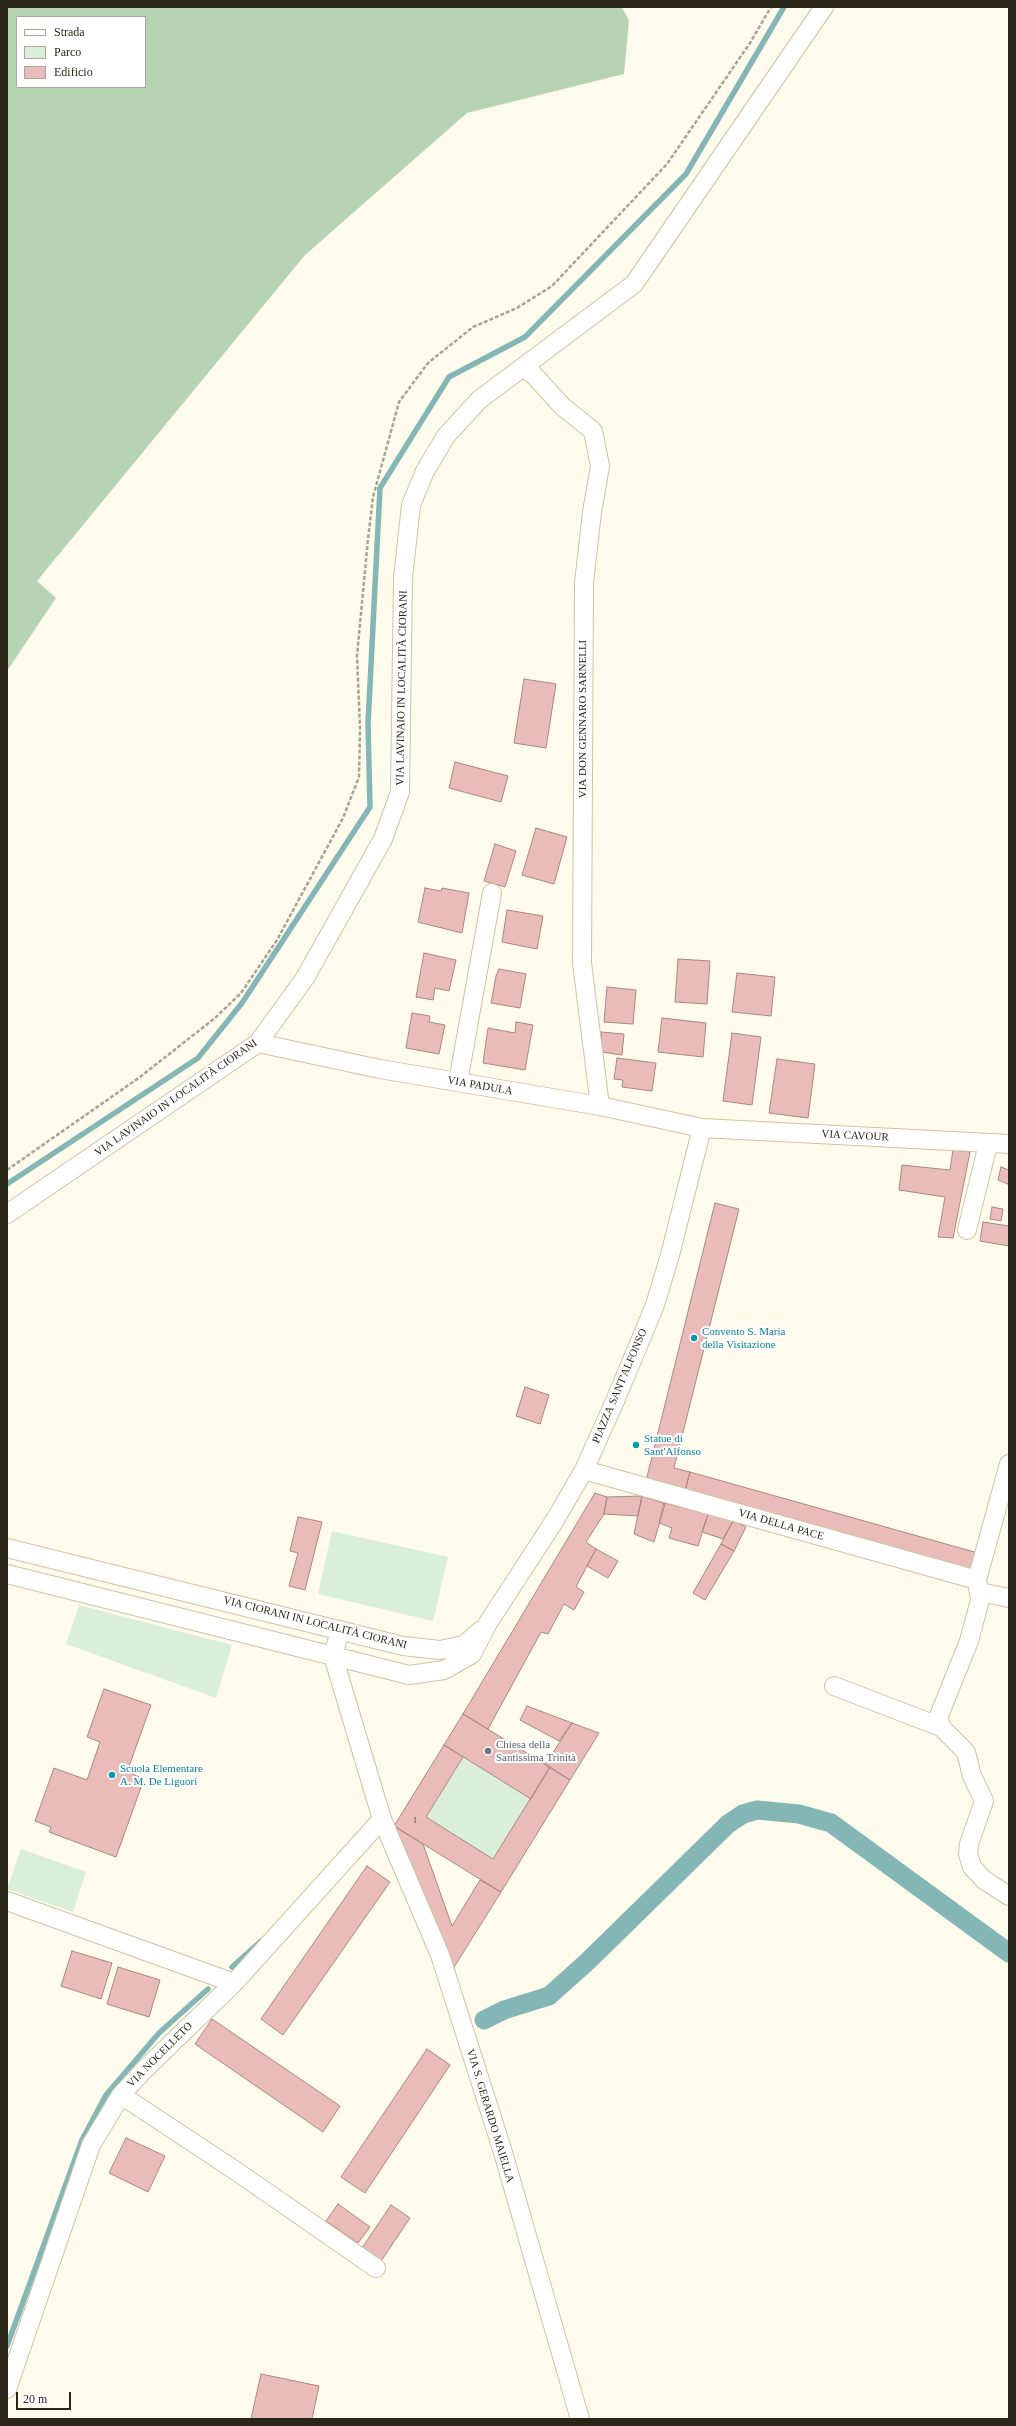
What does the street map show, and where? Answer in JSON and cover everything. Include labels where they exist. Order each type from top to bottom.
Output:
[{"type":"street","name":"VIA LAVINAIO IN LOCALITÀ CIORANI","points":[[7,1214],[258,1043],[309,972],[383,838],[400,792],[403,578],[411,505],[425,471],[446,436],[479,400],[634,284],[824,7]]},
{"type":"street","name":"VIA DON GENNARO SARNELLI","points":[[520,369],[530,372],[562,406],[593,431],[600,466],[584,583],[582,963],[600,1106]]},
{"type":"street","points":[[458,1082],[492,893]]},
{"type":"street","name":"VIA PADULA","points":[[258,1043],[380,1069],[600,1106],[702,1128]]},
{"type":"street","name":"VIA CAVOUR","points":[[702,1128],[1009,1144]]},
{"type":"street","name":"PIAZZA SANT'ALFONSO","points":[[488,1623],[555,1520],[584,1470],[655,1305],[670,1255],[702,1128]]},
{"type":"street","points":[[967,1230],[988,1144]]},
{"type":"street","points":[[941,1727],[938,1718],[969,1641],[979,1586],[1009,1464]]},
{"type":"street","name":"VIA DELLA PACE","points":[[584,1470],[979,1586],[1009,1598]]},
{"type":"street","name":"VIA CIORANI IN LOCALITÀ CIORANI","points":[[7,1548],[403,1646],[440,1650],[464,1645],[488,1623]]},
{"type":"street","points":[[7,1574],[409,1675],[444,1670],[472,1654],[488,1623]]},
{"type":"street","points":[[333,1656],[340,1630]]},
{"type":"street","name":"VIA S. GERARDO MAIELLA","points":[[333,1656],[382,1819],[440,1955],[502,2149],[580,2419]]},
{"type":"street","points":[[834,1686],[941,1727],[966,1752],[972,1776],[984,1801],[969,1844],[968,1854],[972,1867],[984,1880],[1009,1896]]},
{"type":"street","name":"VIA NOCELLETO","points":[[7,2389],[91,2145],[121,2095],[144,2070],[234,1983],[382,1819]]},
{"type":"street","points":[[7,1901],[234,1983]]},
{"type":"street","points":[[121,2095],[236,2171],[376,2268]]},
{"type":"green space","points":[[7,7],[622,7],[629,21],[624,74],[467,113],[305,255],[37,581],[56,598],[7,671]]},
{"type":"green space","points":[[332,1531],[448,1557],[433,1621],[318,1594]]},
{"type":"green space","points":[[79,1605],[232,1645],[216,1698],[66,1644]]},
{"type":"green space","points":[[463,1757],[531,1799],[493,1859],[426,1817]]},
{"type":"green space","points":[[21,1849],[86,1872],[73,1912],[7,1889]]},
{"type":"building","points":[[524,679],[556,684],[546,748],[514,743]]},
{"type":"building","points":[[455,762],[508,776],[501,802],[449,788]]},
{"type":"building","points":[[536,828],[567,837],[554,884],[522,875]]},
{"type":"building","points":[[495,844],[516,851],[505,887],[484,881]]},
{"type":"building","points":[[425,888],[441,891],[442,888],[469,893],[462,933],[418,922]]},
{"type":"building","points":[[507,910],[543,916],[537,949],[502,942]]},
{"type":"building","points":[[424,953],[456,960],[449,991],[435,988],[433,1000],[416,997]]},
{"type":"building","points":[[678,959],[710,961],[707,1004],[675,1002]]},
{"type":"building","points":[[499,969],[526,974],[520,1008],[491,1003],[496,976]]},
{"type":"building","points":[[737,973],[775,977],[771,1016],[732,1012]]},
{"type":"building","points":[[607,987],[636,990],[633,1024],[604,1022]]},
{"type":"building","points":[[412,1013],[430,1016],[429,1022],[445,1025],[439,1054],[406,1048]]},
{"type":"building","points":[[662,1018],[706,1023],[703,1057],[658,1052]]},
{"type":"building","points":[[516,1022],[533,1025],[525,1070],[483,1063],[488,1028],[515,1033]]},
{"type":"building","points":[[601,1032],[624,1034],[622,1055],[602,1052]]},
{"type":"building","points":[[732,1033],[761,1037],[752,1105],[723,1101]]},
{"type":"building","points":[[617,1058],[656,1063],[652,1091],[622,1087],[623,1080],[614,1079]]},
{"type":"building","points":[[777,1059],[815,1064],[808,1118],[769,1113]]},
{"type":"building","points":[[953,1150],[970,1152],[953,1238],[938,1237],[945,1197],[899,1190],[902,1165],[950,1170]]},
{"type":"building","points":[[1001,1167],[1009,1170],[1009,1188],[1008,1184],[998,1180]]},
{"type":"building","name":"Convento S. Maria della Visitazione","points":[[715,1203],[739,1209],[674,1468],[690,1472],[685,1491],[646,1481]]},
{"type":"building","points":[[992,1207],[1003,1209],[1001,1221],[990,1219]]},
{"type":"building","points":[[983,1222],[1009,1226],[1009,1246],[980,1241]]},
{"type":"building","points":[[525,1387],[549,1395],[540,1424],[516,1416]]},
{"type":"building","points":[[690,1472],[978,1553],[972,1572],[685,1491]]},
{"type":"building","points":[[595,1493],[607,1497],[604,1514],[586,1542],[596,1549],[576,1587],[584,1592],[574,1610],[564,1604],[548,1634],[541,1632],[488,1729],[463,1714]]},
{"type":"building","points":[[642,1496],[638,1516],[604,1514],[607,1497]]},
{"type":"building","points":[[642,1496],[665,1504],[654,1542],[634,1534]]},
{"type":"building","points":[[664,1503],[708,1514],[698,1546],[669,1538],[672,1528],[659,1523]]},
{"type":"building","points":[[708,1514],[733,1521],[723,1539],[702,1532]]},
{"type":"building","points":[[298,1517],[322,1522],[305,1590],[289,1586],[298,1553],[290,1551]]},
{"type":"building","points":[[733,1521],[746,1527],[734,1551],[721,1544]]},
{"type":"building","points":[[721,1544],[734,1551],[705,1600],[693,1593]]},
{"type":"building","points":[[596,1549],[618,1561],[608,1578],[587,1566]]},
{"type":"building","name":"Scuola Elementare A. M. De Liguori","points":[[104,1689],[151,1705],[127,1772],[144,1779],[116,1857],[49,1832],[51,1827],[35,1821],[54,1768],[87,1780],[100,1742],[87,1737]]},
{"type":"building","points":[[527,1706],[572,1723],[559,1741],[520,1720]]},
{"type":"building","name":"Chiesa della Santissima Trinità","points":[[463,1714],[550,1767],[531,1799],[444,1745]]},
{"type":"building","points":[[572,1723],[599,1733],[570,1780],[545,1765]]},
{"type":"building","points":[[444,1745],[463,1757],[426,1817],[493,1859],[550,1767],[570,1780],[501,1892],[394,1826]]},
{"type":"building","points":[[394,1826],[423,1844],[452,1926],[480,1880],[501,1892],[451,1972]]},
{"type":"building","points":[[367,1866],[390,1882],[283,2035],[261,2019]]},
{"type":"building","points":[[72,1951],[112,1963],[101,1999],[61,1986]]},
{"type":"building","points":[[118,1967],[160,1980],[149,2017],[107,2004]]},
{"type":"building","points":[[212,2019],[340,2106],[323,2132],[195,2044]]},
{"type":"building","points":[[427,2049],[450,2065],[365,2193],[341,2177]]},
{"type":"building","points":[[126,2138],[165,2156],[148,2192],[109,2173]]},
{"type":"building","points":[[338,2204],[370,2227],[358,2243],[326,2221]]},
{"type":"building","points":[[391,2205],[410,2218],[381,2261],[362,2248]]},
{"type":"building","points":[[261,2374],[319,2386],[312,2419],[251,2419]]},
{"type":"waterway","points":[[7,1184],[198,1058],[242,1003],[370,807],[368,724],[380,488],[449,377],[525,337],[686,174],[784,7]]},
{"type":"waterway","points":[[484,2020],[504,2010],[549,1996],[587,1962],[728,1824],[743,1814],[757,1810],[799,1814],[831,1823],[1009,1953]]},
{"type":"waterway","points":[[232,1967],[261,1941]]},
{"type":"waterway","points":[[7,2346],[82,2140],[106,2095],[159,2033],[208,1989]]},
{"type":"place","name":"Convento S. Maria della Visitazione","points":[[694,1338]]},
{"type":"place","name":"Statue di Sant'Alfonso","points":[[636,1445]]},
{"type":"place","name":"Chiesa della Santissima Trinità","points":[[488,1751]]},
{"type":"place","name":"Scuola Elementare A. M. De Liguori","points":[[112,1775]]}]
